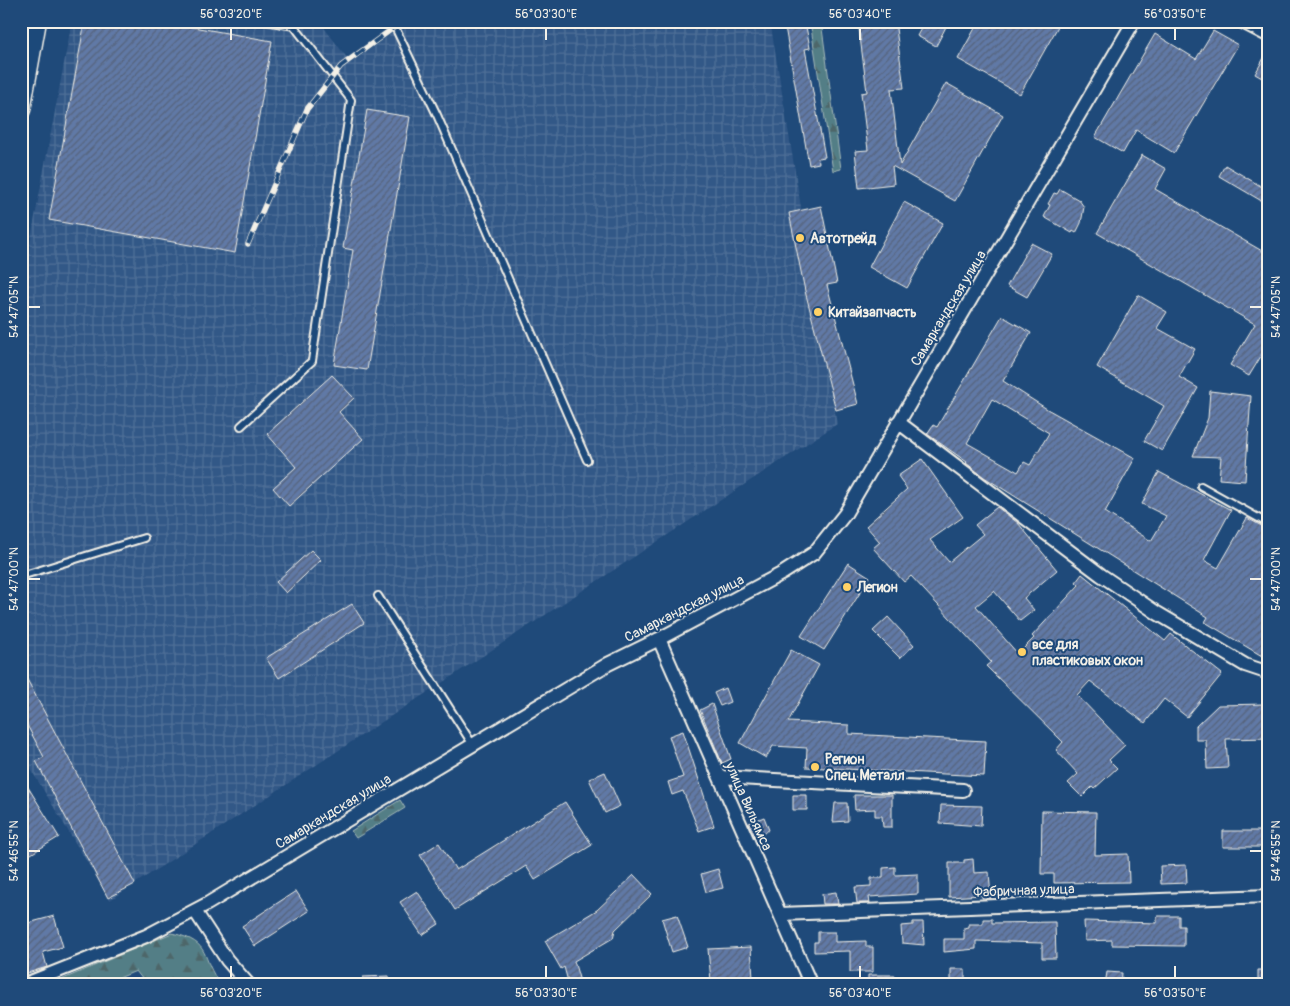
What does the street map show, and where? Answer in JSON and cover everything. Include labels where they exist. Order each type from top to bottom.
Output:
[{"type":"main road","points":[[21,110],[36,21]]},
{"type":"street","name":"Самаркандская улица","points":[[23,985],[46,981],[146,936],[195,911],[608,664],[783,573],[814,553],[845,514],[1134,21]]},
{"type":"street","points":[[1244,21],[1269,34]]},
{"type":"street","points":[[898,422],[1101,575],[1158,613],[1245,666],[1269,673]]},
{"type":"street","name":"улица Вильямса","points":[[659,639],[811,985]]},
{"type":"street","points":[[720,776],[963,790]]},
{"type":"street","name":"Фабричная улица","points":[[780,914],[1269,896]]},
{"type":"street","points":[[195,911],[227,960],[249,985]]},
{"type":"lane","points":[[241,426],[312,361],[351,100],[294,26],[266,21]]},
{"type":"lane","points":[[392,21],[437,115],[588,460]]},
{"type":"lane","points":[[1201,486],[1269,524]]},
{"type":"lane","points":[[21,576],[144,538]]},
{"type":"lane","points":[[378,596],[473,745]]},
{"type":"shaded area","points":[[72,21],[319,21],[351,63],[409,21],[770,21],[837,424],[110,900],[21,753],[21,291]]},
{"type":"green space","points":[[810,21],[821,21],[841,169],[833,171]]},
{"type":"green space","points":[[400,800],[405,808],[356,838],[351,831]]},
{"type":"green space","points":[[172,933],[194,941],[200,946],[221,985],[147,985],[136,971],[102,985],[56,985],[56,982]]},
{"type":"building","points":[[85,21],[159,21],[272,41],[235,253],[49,220]]},
{"type":"building","points":[[784,21],[805,21],[810,48],[805,49],[825,157],[818,158],[819,163],[809,165]]},
{"type":"building","points":[[858,21],[895,21],[904,88],[891,89],[900,165],[946,83],[1003,115],[955,201],[892,166],[894,184],[859,188],[855,151],[868,150],[861,93],[867,92]]},
{"type":"building","points":[[925,21],[949,21],[936,46],[917,36]]},
{"type":"building","points":[[979,21],[1061,21],[1020,94],[958,59]]},
{"type":"building","points":[[1213,31],[1238,45],[1174,153],[1136,130],[1123,153],[1095,137],[1155,34],[1196,59]]},
{"type":"building","points":[[1269,49],[1269,82],[1255,74]]},
{"type":"building","points":[[367,110],[410,117],[367,370],[334,365],[353,250],[343,248]]},
{"type":"building","points":[[1142,155],[1166,169],[1155,189],[1269,255],[1269,343],[1249,376],[1230,365],[1255,324],[1097,233]]},
{"type":"building","points":[[1225,165],[1269,191],[1269,197],[1265,203],[1219,176]]},
{"type":"building","points":[[1060,189],[1079,200],[1084,207],[1081,223],[1076,233],[1073,231],[1072,233],[1044,217],[1054,193],[1057,194]]},
{"type":"building","points":[[904,202],[943,223],[907,288],[869,267]]},
{"type":"building","points":[[821,206],[837,283],[827,285],[858,404],[836,410],[805,291],[789,213]]},
{"type":"building","points":[[1031,243],[1052,254],[1027,297],[1007,286]]},
{"type":"building","points":[[1138,295],[1167,312],[1157,328],[1195,349],[1179,377],[1198,388],[1162,451],[1144,441],[1164,406],[1097,367]]},
{"type":"building","points":[[1002,316],[1031,333],[1003,381],[1047,409],[1135,458],[1105,512],[1151,541],[1166,516],[1142,504],[1159,472],[1231,510],[1204,560],[1218,568],[1247,518],[1269,530],[1269,653],[1265,651],[1262,656],[1205,622],[1208,617],[984,477],[967,462],[927,434],[933,425],[937,427]],"holes":[[[992,399],[1049,433],[1030,465],[1024,462],[1018,472],[967,443]]]},
{"type":"building","points":[[332,375],[354,398],[339,412],[363,439],[289,506],[273,488],[296,467],[267,434]]},
{"type":"building","points":[[1210,391],[1251,396],[1245,481],[1219,479],[1221,457],[1193,456],[1208,418]]},
{"type":"building","points":[[922,459],[963,517],[930,540],[949,562],[983,534],[975,525],[997,507],[1018,523],[1057,570],[1024,598],[1034,610],[1020,621],[994,591],[976,606],[1018,654],[1079,585],[1076,582],[1082,574],[1165,641],[1171,634],[1222,674],[1187,717],[1164,699],[1145,723],[1090,681],[1077,695],[1125,745],[1109,760],[1117,768],[1082,797],[1068,783],[1078,774],[1056,750],[1063,742],[986,666],[991,662],[911,576],[904,582],[873,548],[880,542],[866,526],[907,489],[898,476]]},
{"type":"building","points":[[311,550],[321,560],[286,593],[276,582]]},
{"type":"building","points":[[848,563],[870,577],[824,650],[801,636]]},
{"type":"building","points":[[352,604],[364,623],[279,678],[266,658]]},
{"type":"building","points":[[888,617],[914,645],[900,658],[873,631]]},
{"type":"building","points":[[791,650],[819,665],[788,722],[849,725],[849,734],[986,741],[984,776],[806,767],[807,748],[773,746],[766,758],[740,743]]},
{"type":"building","points":[[21,668],[135,884],[108,898],[36,761],[44,757],[21,714]]},
{"type":"building","points":[[725,688],[730,702],[720,706],[714,693]]},
{"type":"building","points":[[712,704],[731,759],[722,763],[700,710]]},
{"type":"building","points":[[1265,704],[1265,713],[1269,713],[1269,738],[1226,739],[1228,768],[1207,769],[1206,740],[1196,740],[1196,726],[1218,705]]},
{"type":"building","points":[[683,731],[714,826],[699,831],[683,791],[672,795],[668,782],[683,777],[669,736]]},
{"type":"building","points":[[605,772],[620,806],[605,813],[589,779]]},
{"type":"building","points":[[21,776],[59,837],[21,860]]},
{"type":"building","points":[[793,795],[807,795],[807,810],[793,810]]},
{"type":"building","points":[[854,795],[892,795],[892,827],[883,827],[882,816],[875,816],[875,809],[855,810]]},
{"type":"building","points":[[565,802],[592,845],[535,880],[526,866],[455,910],[420,855],[439,843],[456,870]]},
{"type":"building","points":[[835,803],[847,803],[848,821],[833,822]]},
{"type":"building","points":[[941,805],[982,806],[981,826],[940,823]]},
{"type":"building","points":[[1042,811],[1096,812],[1095,855],[1128,854],[1129,882],[1054,883],[1054,874],[1041,874]]},
{"type":"building","points":[[764,817],[769,830],[755,837],[749,823]]},
{"type":"building","points":[[1223,831],[1269,831],[1269,847],[1223,847]]},
{"type":"building","points":[[973,859],[974,873],[989,872],[991,898],[982,898],[982,895],[949,897],[949,863],[964,863],[964,860]]},
{"type":"building","points":[[1186,865],[1187,883],[1161,884],[1160,866]]},
{"type":"building","points":[[895,867],[895,875],[918,874],[918,894],[869,897],[870,903],[857,903],[855,887],[871,886],[871,878],[883,878],[883,868]]},
{"type":"building","points":[[718,869],[723,888],[706,892],[701,874]]},
{"type":"building","points":[[634,875],[652,894],[615,930],[613,938],[574,961],[581,985],[569,985],[564,967],[561,969],[545,941],[597,910]]},
{"type":"building","points":[[296,891],[309,911],[255,946],[242,926]]},
{"type":"building","points":[[417,891],[439,924],[422,935],[400,902]]},
{"type":"building","points":[[836,892],[838,904],[823,904],[822,894]]},
{"type":"building","points":[[677,915],[688,947],[672,952],[662,919]]},
{"type":"building","points":[[54,916],[63,947],[43,952],[47,967],[21,975],[21,925]]},
{"type":"building","points":[[1157,916],[1179,916],[1179,926],[1184,926],[1184,946],[1112,945],[1112,940],[1085,941],[1084,921],[1157,923]]},
{"type":"building","points":[[983,919],[992,919],[992,923],[1055,922],[1056,958],[1042,958],[1042,943],[976,941],[976,949],[944,952],[944,939],[964,939],[964,928],[969,927],[969,924],[983,924]]},
{"type":"building","points":[[913,922],[923,922],[924,945],[902,943],[901,926],[913,925]]},
{"type":"building","points":[[818,932],[835,932],[835,942],[866,941],[866,947],[873,947],[873,972],[850,972],[850,951],[814,952],[814,942],[818,942]]},
{"type":"building","points":[[751,947],[753,979],[711,981],[708,949]]},
{"type":"building","points":[[951,969],[965,969],[965,985],[951,985]]},
{"type":"building","points":[[1258,970],[1269,970],[1269,984],[1258,984]]},
{"type":"building","points":[[1107,972],[1122,973],[1121,985],[1105,985]]},
{"type":"building","points":[[868,975],[895,975],[895,985],[868,985]]},
{"type":"building","points":[[389,976],[390,985],[363,985],[363,977]]},
{"type":"railway","points":[[248,244],[307,109],[341,66],[403,21]]},
{"type":"place","name":"Автотрейд","points":[[800,238]]},
{"type":"place","name":"Китайзапчасть","points":[[818,312]]},
{"type":"place","name":"Легион","points":[[847,587]]},
{"type":"place","name":"все для пластиковых окон","points":[[1022,652]]},
{"type":"place","name":"Регион Спец Металл","points":[[815,767]]}]
